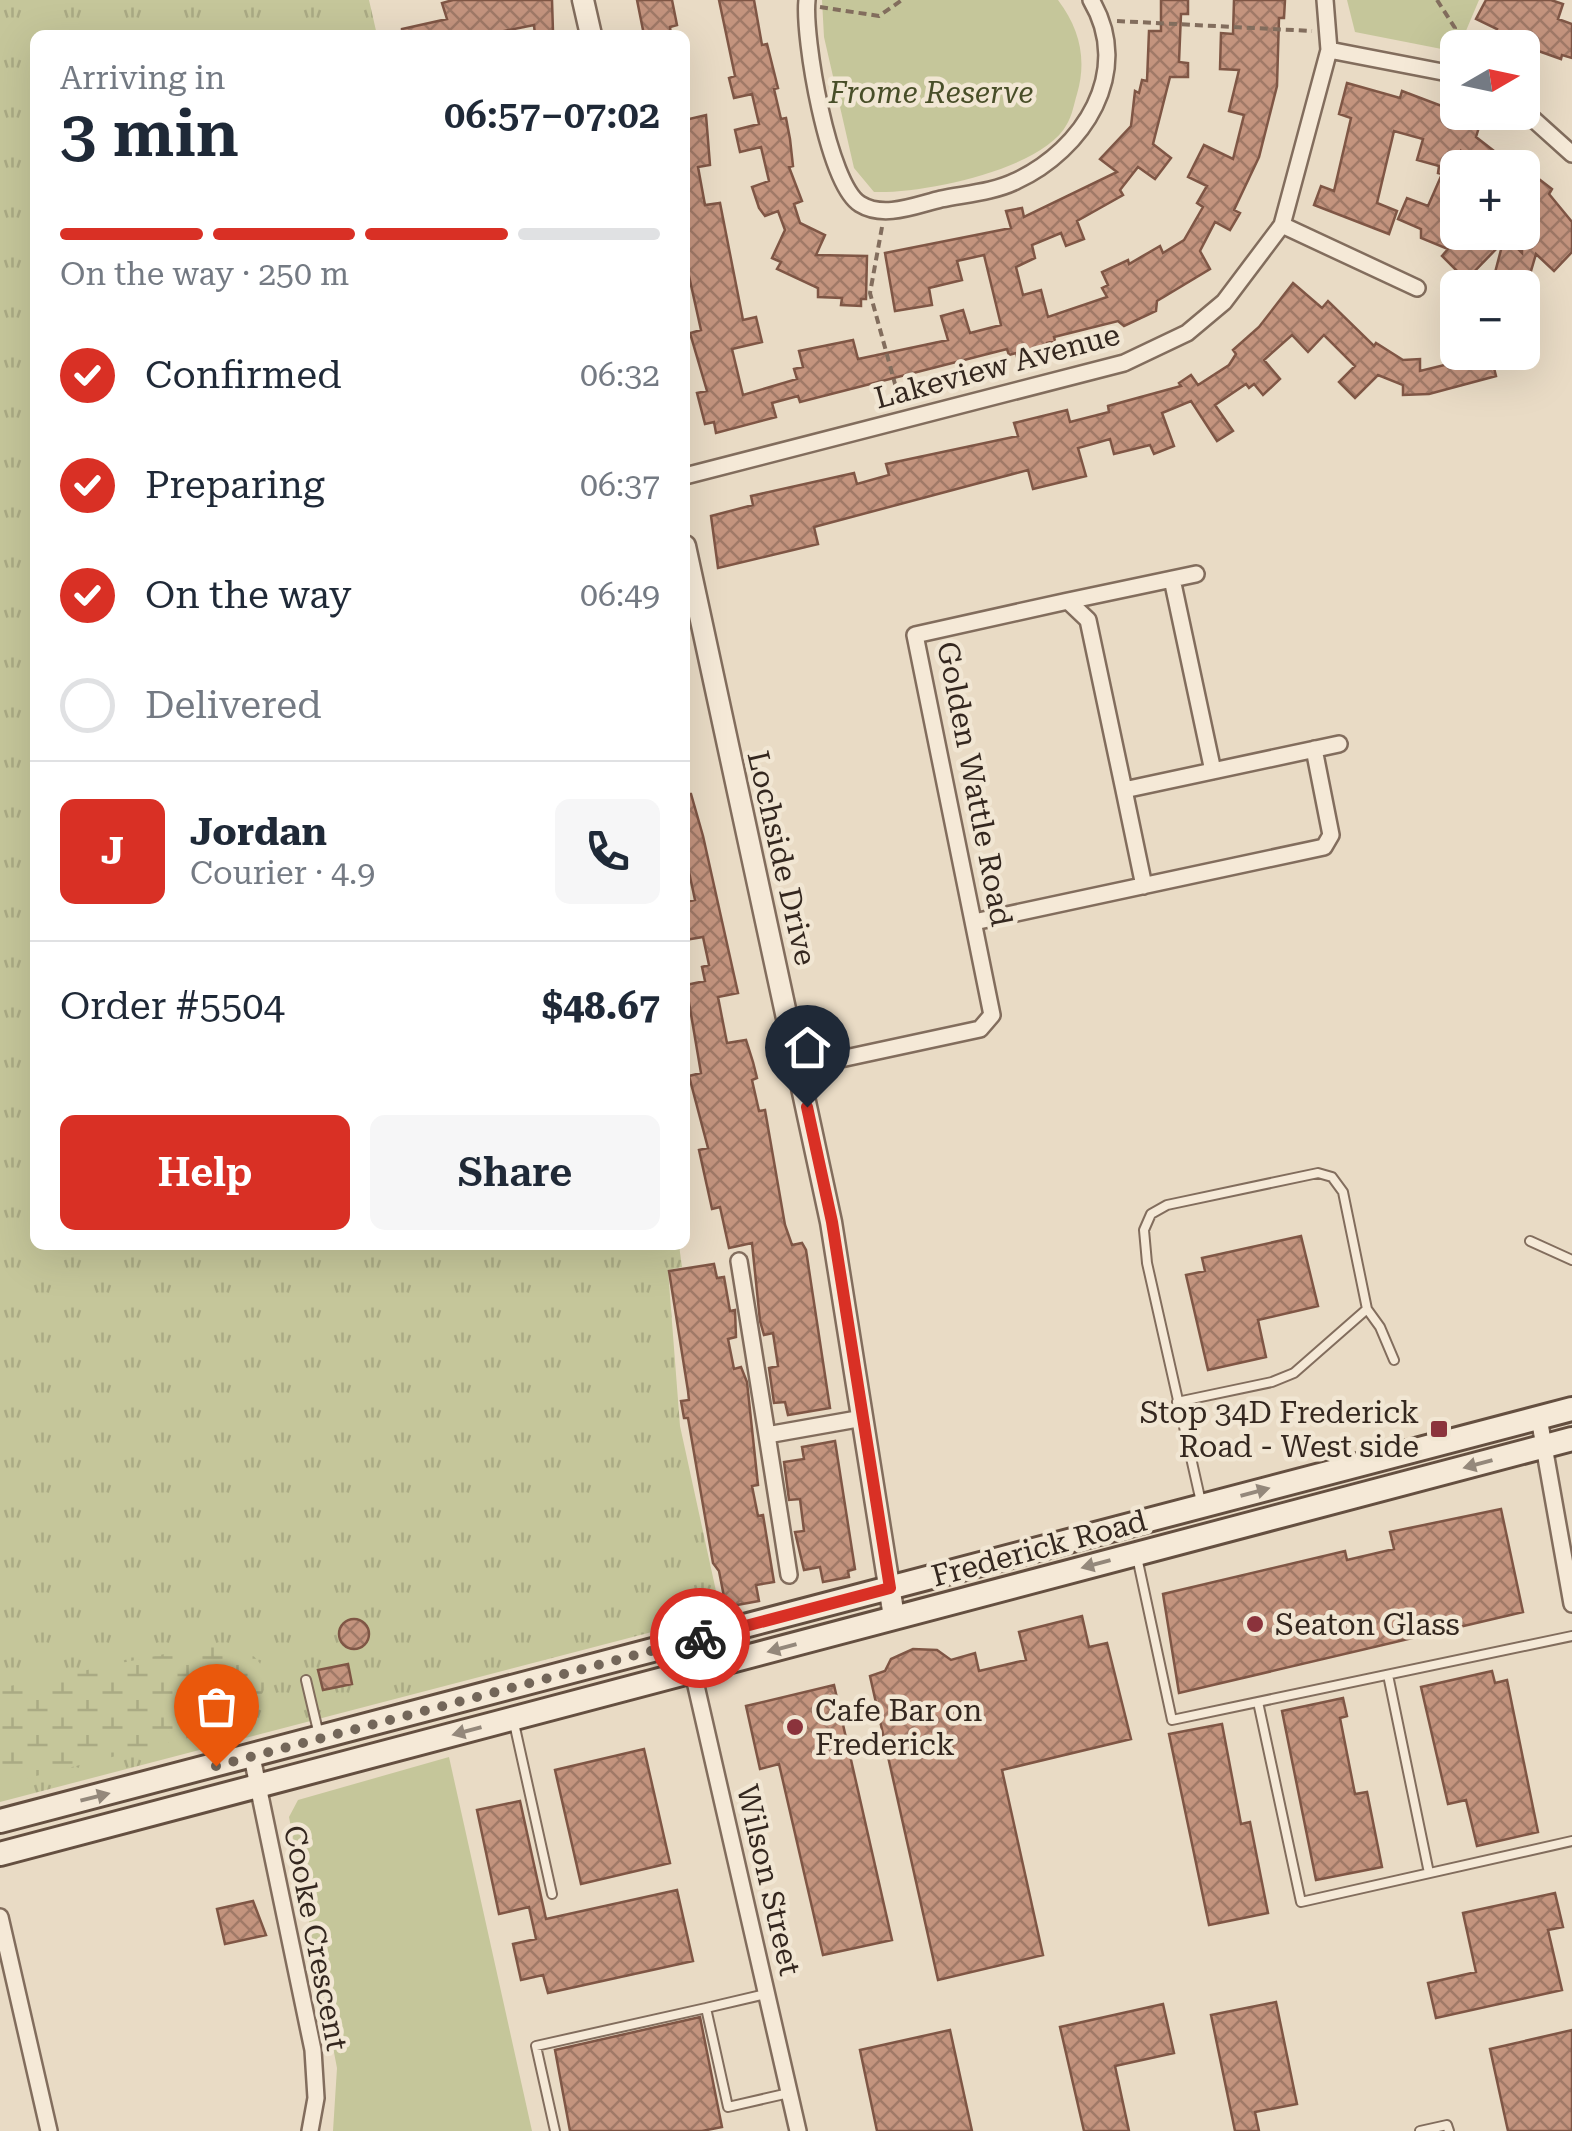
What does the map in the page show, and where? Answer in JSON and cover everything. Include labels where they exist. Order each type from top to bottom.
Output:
[{"type":"main road","name":"Frederick Road","points":[[0,1820],[1572,1409]]},
{"type":"main road","name":"Frederick Road","points":[[0,1854],[1572,1439]]},
{"type":"street","points":[[583,0],[589,30]]},
{"type":"street","points":[[806,2],[820,98],[839,178],[861,205],[885,212],[1014,183],[1065,152],[1093,115],[1105,76],[1102,23],[1092,0]]},
{"type":"street","name":"Lakeview Avenue","points":[[690,475],[1124,363],[1187,333],[1224,302],[1282,225],[1329,50],[1325,0]]},
{"type":"street","points":[[1329,50],[1440,71]]},
{"type":"street","points":[[1540,125],[1572,154]]},
{"type":"street","points":[[1282,225],[1418,288]]},
{"type":"street","name":"Lochside Drive","points":[[690,569],[832,1222],[894,1617]]},
{"type":"street","points":[[1068,601],[1196,574]]},
{"type":"street","points":[[1172,579],[1213,771]]},
{"type":"street","points":[[1068,601],[1088,620],[1144,886]]},
{"type":"street","name":"Golden Wattle Road","points":[[799,1068],[980,1029],[992,1016],[914,635],[1068,601]]},
{"type":"street","points":[[1124,790],[1339,744]]},
{"type":"street","points":[[974,922],[1324,847],[1331,835],[1314,749]]},
{"type":"street","points":[[739,1261],[789,1575]]},
{"type":"street","points":[[767,1435],[863,1418]]},
{"type":"street","points":[[1539,1418],[1572,1604]]},
{"type":"street","name":"Wilson Street","points":[[686,1642],[798,2131]]},
{"type":"street","name":"Cooke Crescent","points":[[252,1757],[313,2050],[316,2098],[310,2131]]},
{"type":"street","points":[[0,1917],[50,2131]]},
{"type":"lane","points":[[1202,1506],[1177,1402],[1144,1230],[1151,1214],[1167,1204],[1318,1173],[1332,1177],[1343,1192],[1367,1309],[1380,1327],[1394,1360]]},
{"type":"lane","points":[[1530,1241],[1572,1260]]},
{"type":"lane","points":[[1177,1402],[1272,1382],[1294,1373],[1367,1309]]},
{"type":"lane","points":[[1136,1553],[1172,1720],[1572,1636]]},
{"type":"lane","points":[[1388,1674],[1429,1873]]},
{"type":"lane","points":[[306,1680],[320,1739]]},
{"type":"lane","points":[[1258,1702],[1301,1902],[1572,1842]]},
{"type":"lane","points":[[512,1719],[552,1894]]},
{"type":"lane","points":[[556,2131],[536,2046],[766,1994]]},
{"type":"lane","points":[[706,2008],[728,2106],[789,2093]]},
{"type":"lane","points":[[1420,2131],[1448,2125],[1449,2131]]},
{"type":"path","points":[[806,2],[865,17],[889,12],[902,0]]},
{"type":"path","points":[[1437,0],[1454,30]]},
{"type":"path","points":[[1102,23],[1330,32]]},
{"type":"path","points":[[885,212],[870,293],[904,419]]},
{"type":"green space","points":[[0,0],[369,0],[376,30],[30,30],[30,1250],[680,1250],[682,1267],[668,1270],[680,1426],[721,1614],[0,1802]]},
{"type":"green space","name":"Frome Reserve","points":[[822,0],[1058,0],[1080,45],[1080,81],[1069,121],[1054,140],[1008,166],[921,189],[874,192],[854,168],[824,37]]},
{"type":"green space","points":[[1347,0],[1479,0],[1466,30],[1440,30],[1440,49],[1355,32]]},
{"type":"green space","points":[[237,1643],[264,1670],[266,1682],[254,1704],[228,1723],[212,1732],[0,1785],[0,1688],[213,1644]]},
{"type":"green space","points":[[449,1757],[532,2131],[333,2131],[337,2068],[289,1817],[298,1800]]},
{"type":"building","points":[[552,0],[553,30],[534,30],[534,25],[510,30],[402,30],[447,19],[442,3]]},
{"type":"building","points":[[637,0],[672,0],[677,25],[670,30],[643,30]]},
{"type":"building","points":[[719,0],[754,0],[762,45],[767,44],[778,88],[774,89],[781,119],[786,118],[793,166],[789,167],[802,201],[794,204],[800,223],[825,235],[816,255],[867,256],[866,299],[861,299],[861,306],[841,305],[842,298],[818,297],[818,288],[777,269],[781,262],[772,258],[785,230],[778,211],[765,216],[752,187],[769,181],[761,147],[740,152],[735,130],[759,124],[752,94],[734,98],[729,78],[735,76]]},
{"type":"building","points":[[1161,0],[1188,0],[1188,14],[1181,14],[1179,62],[1188,63],[1188,77],[1170,77],[1153,144],[1171,158],[1155,179],[1138,167],[1120,190],[1123,195],[1077,221],[1084,239],[1066,246],[1061,233],[1032,245],[1035,258],[1016,267],[1023,295],[1041,290],[1048,317],[1107,297],[1102,288],[1108,285],[1102,272],[1128,260],[1129,264],[1160,246],[1163,253],[1184,240],[1203,207],[1197,203],[1207,186],[1188,177],[1204,145],[1233,159],[1244,115],[1229,111],[1239,70],[1220,69],[1221,33],[1233,34],[1234,0],[1285,0],[1284,18],[1279,18],[1277,86],[1259,157],[1234,210],[1240,213],[1230,230],[1215,222],[1200,251],[1210,269],[1157,301],[1156,311],[1124,326],[1118,321],[1054,337],[1055,341],[1047,343],[1048,349],[1017,357],[1016,353],[1009,355],[1007,349],[800,402],[798,396],[772,403],[776,417],[716,433],[714,422],[705,424],[697,393],[707,391],[690,333],[701,330],[690,280],[690,119],[706,115],[710,165],[698,167],[705,205],[720,203],[743,320],[756,317],[762,342],[732,349],[743,395],[797,379],[794,369],[803,367],[799,351],[853,340],[858,359],[948,340],[941,316],[963,310],[970,333],[1001,325],[984,255],[957,261],[962,280],[929,288],[932,305],[895,311],[885,253],[1011,228],[1006,211],[1022,208],[1024,217],[1117,172],[1100,159],[1131,126],[1135,91],[1139,93],[1142,80],[1147,81],[1149,31],[1161,31]]},
{"type":"building","points":[[1486,0],[1551,0],[1563,4],[1558,19],[1572,24],[1572,58],[1562,55],[1561,59],[1540,52],[1540,30],[1496,30],[1476,19]]},
{"type":"building","points":[[1347,83],[1400,98],[1402,91],[1440,105],[1440,130],[1478,130],[1476,137],[1493,150],[1440,150],[1440,174],[1439,166],[1417,160],[1423,139],[1394,131],[1377,203],[1397,211],[1389,234],[1314,205],[1321,186],[1334,191],[1351,118],[1339,114]]},
{"type":"building","points":[[1440,179],[1440,246],[1421,238],[1421,229],[1398,219],[1407,198],[1428,206]]},
{"type":"building","points":[[1540,180],[1552,189],[1549,194],[1572,222],[1572,252],[1554,271],[1536,254],[1531,270],[1496,270],[1501,250],[1540,250]]},
{"type":"building","points":[[1447,250],[1495,250],[1476,270],[1456,270],[1442,256]]},
{"type":"building","points":[[1293,283],[1322,308],[1328,301],[1374,346],[1376,343],[1403,360],[1420,359],[1420,371],[1440,366],[1440,370],[1494,370],[1496,376],[1429,394],[1403,395],[1403,385],[1378,375],[1355,398],[1339,382],[1355,366],[1324,335],[1308,352],[1292,335],[1264,360],[1280,379],[1263,395],[1254,384],[1249,388],[1246,384],[1215,405],[1233,431],[1217,441],[1191,401],[1162,413],[1174,446],[1154,454],[1150,445],[1114,454],[1110,439],[1078,448],[1086,476],[1033,489],[1028,470],[814,527],[818,544],[718,568],[711,516],[753,505],[751,496],[854,473],[857,484],[889,475],[886,464],[1018,436],[1014,423],[1067,410],[1070,422],[1109,412],[1108,406],[1181,386],[1179,383],[1191,375],[1198,385],[1229,365],[1236,354],[1233,350],[1259,327]]},
{"type":"building","points":[[690,794],[738,993],[718,997],[727,1043],[746,1040],[753,1062],[757,1078],[752,1080],[759,1111],[765,1110],[785,1225],[792,1245],[802,1243],[806,1250],[830,1408],[788,1415],[785,1402],[774,1403],[769,1368],[778,1366],[773,1333],[764,1335],[760,1321],[752,1243],[729,1248],[720,1207],[712,1209],[699,1150],[708,1148],[690,1080],[690,1076],[701,1073],[690,984],[705,981],[702,967],[709,965],[703,937],[690,939],[690,901],[695,900],[690,877]]},
{"type":"building","points":[[1301,1236],[1318,1306],[1258,1320],[1266,1357],[1208,1370],[1186,1275],[1205,1271],[1202,1258]]},
{"type":"building","points":[[714,1264],[717,1278],[724,1277],[730,1311],[735,1310],[736,1337],[728,1339],[734,1369],[741,1367],[747,1382],[758,1485],[752,1486],[758,1516],[763,1515],[774,1582],[756,1585],[759,1601],[726,1607],[719,1571],[713,1563],[688,1418],[684,1418],[681,1401],[689,1400],[669,1271]]},
{"type":"building","points":[[835,1441],[855,1569],[848,1571],[849,1577],[823,1582],[820,1567],[804,1570],[795,1532],[804,1531],[800,1499],[789,1500],[784,1462],[804,1459],[802,1447]]},
{"type":"building","points":[[1501,1509],[1523,1612],[1179,1693],[1163,1594],[1345,1551],[1347,1560],[1394,1549],[1390,1532]]},
{"type":"building","points":[[1082,1616],[1089,1647],[1107,1643],[1131,1739],[1002,1770],[1043,1955],[938,1980],[870,1676],[885,1671],[891,1659],[913,1649],[937,1650],[951,1660],[975,1653],[979,1671],[1026,1660],[1019,1632]]},
{"type":"building","points":[[354,1619],[365,1623],[369,1634],[365,1645],[354,1649],[343,1645],[339,1634],[343,1623]]},
{"type":"building","points":[[348,1664],[352,1684],[323,1690],[318,1670]]},
{"type":"building","points":[[1492,1671],[1495,1683],[1507,1680],[1538,1832],[1477,1846],[1466,1800],[1448,1804],[1421,1687]]},
{"type":"building","points":[[834,1685],[892,1940],[823,1955],[779,1764],[760,1769],[746,1706]]},
{"type":"building","points":[[1343,1698],[1347,1716],[1340,1718],[1355,1794],[1367,1792],[1382,1867],[1316,1880],[1282,1711]]},
{"type":"building","points":[[1222,1724],[1241,1824],[1250,1822],[1268,1913],[1209,1925],[1169,1734]]},
{"type":"building","points":[[644,1749],[670,1863],[581,1884],[555,1770]]},
{"type":"building","points":[[520,1801],[546,1919],[677,1890],[693,1961],[548,1993],[543,1975],[521,1980],[513,1944],[536,1939],[529,1907],[499,1914],[477,1810]]},
{"type":"building","points":[[1555,1893],[1563,1927],[1548,1930],[1562,1990],[1436,2018],[1428,1983],[1476,1972],[1463,1913]]},
{"type":"building","points":[[253,1901],[266,1935],[225,1944],[217,1909]]},
{"type":"building","points":[[1276,2002],[1297,2104],[1255,2112],[1259,2131],[1235,2131],[1211,2015]]},
{"type":"building","points":[[1163,2004],[1174,2053],[1115,2066],[1129,2131],[1084,2131],[1060,2027]]},
{"type":"building","points":[[700,2017],[722,2127],[702,2131],[570,2131],[555,2050]]},
{"type":"building","points":[[950,2030],[972,2131],[877,2131],[860,2050]]},
{"type":"building","points":[[1572,2030],[1572,2131],[1508,2131],[1490,2049]]},
{"type":"way so far","points":[[216,1766],[700,1638]]},
{"type":"place","name":"Stop 34D Frederick Road - West side","points":[[1439,1429]]},
{"type":"place","name":"Seaton Glass","points":[[1255,1624]]},
{"type":"place","name":"Cafe Bar on Frederick","points":[[795,1727]]},
{"type":"route","points":[[700,1638],[890,1588],[832,1222],[807,1107]]}]
